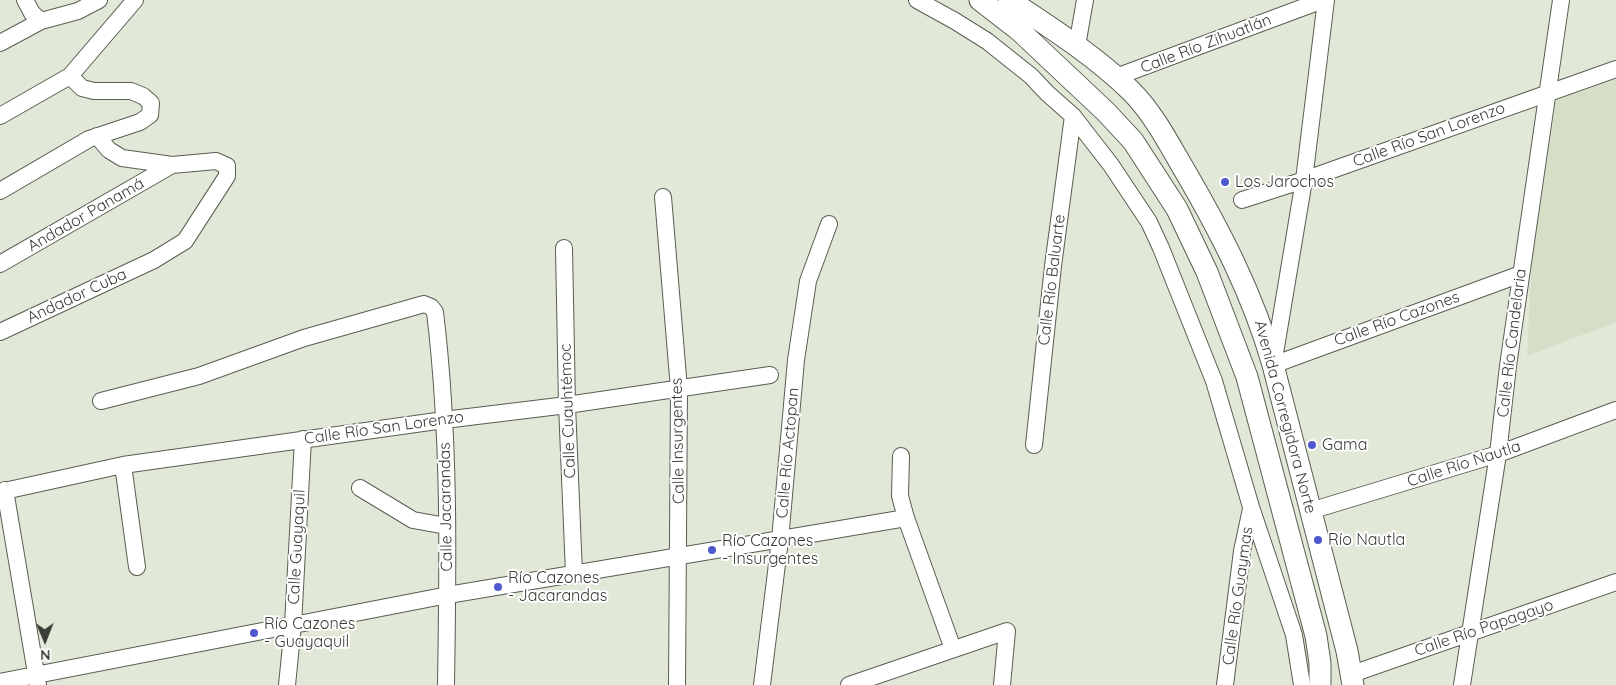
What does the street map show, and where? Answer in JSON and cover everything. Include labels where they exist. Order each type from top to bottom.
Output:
[{"type":"main road","name":"Avenida Corregidora Norte","points":[[980,0],[1020,31],[1134,141],[1177,209],[1207,272],[1247,377],[1316,636],[1320,664],[1320,685]]},
{"type":"main road","name":"Avenida Corregidora Norte","points":[[1009,0],[1096,60],[1116,77],[1144,106],[1166,139],[1237,268],[1264,332],[1352,680]]},
{"type":"street","points":[[25,0],[32,13],[40,21]]},
{"type":"street","points":[[0,43],[40,21],[78,11],[99,0]]},
{"type":"street","points":[[0,116],[70,76],[135,0]]},
{"type":"street","points":[[917,0],[955,20],[987,41],[1031,76],[1073,116],[1111,165],[1154,233],[1214,381],[1251,507],[1294,635],[1302,685]]},
{"type":"street","points":[[1077,46],[1086,0]]},
{"type":"street","points":[[1273,365],[1304,180],[1325,0]]},
{"type":"street","name":"Calle Río Zihuatlán","points":[[1116,77],[1325,0]]},
{"type":"street","name":"Calle Río Candelaria","points":[[1462,685],[1498,454],[1508,366],[1561,0]]},
{"type":"street","name":"Calle Río San Lorenzo","points":[[1242,200],[1304,180],[1616,69]]},
{"type":"street","points":[[0,191],[89,139],[140,122],[150,116],[151,103],[143,96],[131,91],[94,91],[82,88],[70,76]]},
{"type":"street","name":"Calle Río Baluarte","points":[[1034,446],[1053,266],[1073,116]]},
{"type":"street","points":[[97,136],[109,150],[122,158],[172,166]]},
{"type":"street","name":"Andador Cuba","points":[[0,332],[154,260],[185,241],[226,176],[227,166],[216,160],[172,166]]},
{"type":"street","name":"Andador Panamá","points":[[0,264],[172,166]]},
{"type":"street","name":"Calle Insurgentes","points":[[663,197],[679,389],[677,685]]},
{"type":"street","name":"Calle Río Actopan","points":[[762,685],[780,540],[796,360],[808,281],[829,224]]},
{"type":"street","name":"Calle Cuauhtémoc","points":[[564,248],[567,405],[574,574]]},
{"type":"street","name":"Calle Río Cazones","points":[[1273,365],[1521,274]]},
{"type":"street","name":"Calle Jacarandas","points":[[101,401],[199,376],[304,338],[424,304],[431,307],[435,312],[444,420],[448,595],[446,685]]},
{"type":"street","name":"Calle Río San Lorenzo","points":[[3,491],[123,465],[303,439],[567,405],[770,375]]},
{"type":"street","name":"Calle Río Nautla","points":[[1310,511],[1498,454],[1616,410]]},
{"type":"street","name":"Calle Guayaquil","points":[[287,685],[293,625],[303,439]]},
{"type":"street","points":[[901,456],[900,496],[906,518],[953,649]]},
{"type":"street","points":[[123,465],[137,567]]},
{"type":"street","points":[[360,488],[413,520],[446,526]]},
{"type":"street","points":[[3,491],[37,680]]},
{"type":"street","name":"Calle Río Guaymas","points":[[1225,685],[1242,551],[1251,507]]},
{"type":"street","points":[[0,682],[37,680],[293,625],[448,595],[906,518]]},
{"type":"street","name":"Calle Río Papagayo","points":[[1352,680],[1469,634],[1616,582]]},
{"type":"street","points":[[849,685],[1007,631],[1002,685]]},
{"type":"shaded area","points":[[1616,76],[1616,322],[1527,356],[1532,260],[1557,96]]},
{"type":"place","name":"Los Jarochos","points":[[1225,182]]},
{"type":"place","name":"Gama","points":[[1312,445]]},
{"type":"place","name":"Río Nautla","points":[[1318,540]]},
{"type":"place","name":"Río Cazones - Insurgentes","points":[[712,550]]},
{"type":"place","name":"Río Cazones - Jacarandas","points":[[498,587]]},
{"type":"place","name":"Río Cazones - Guayaquil","points":[[254,633]]}]
